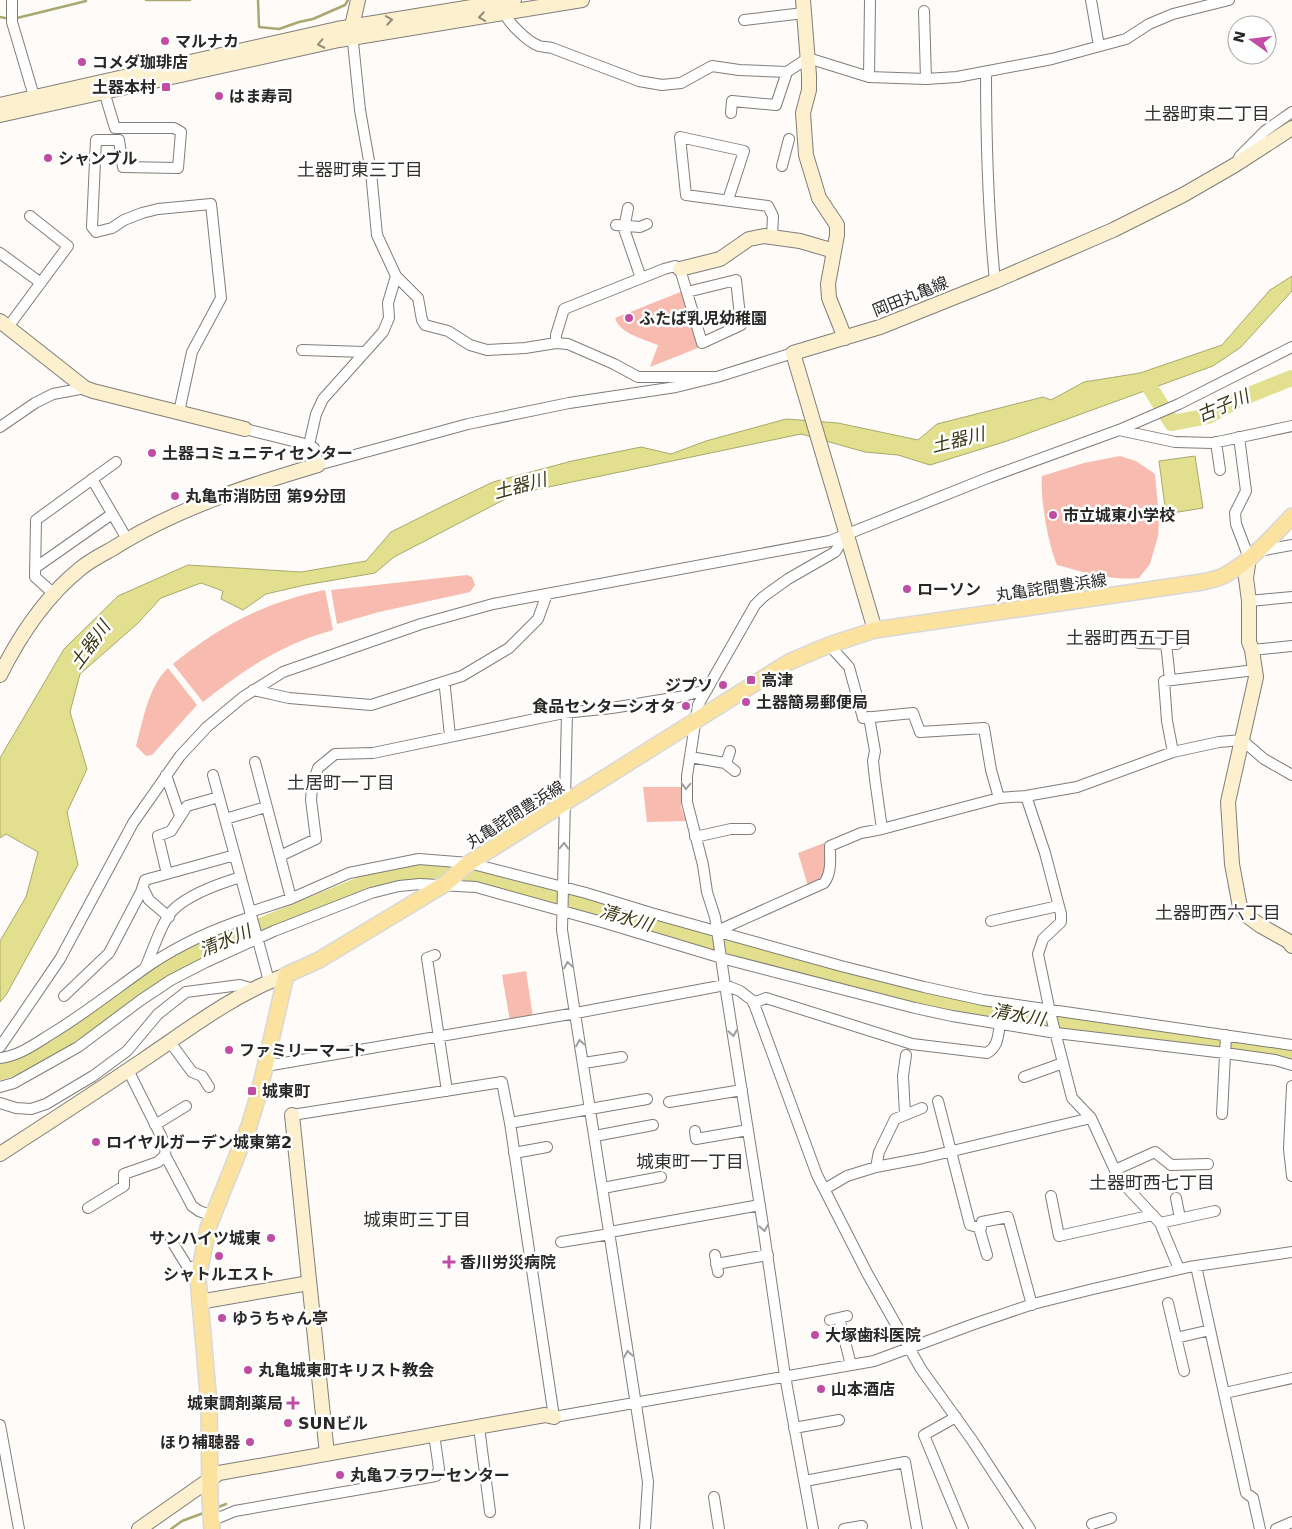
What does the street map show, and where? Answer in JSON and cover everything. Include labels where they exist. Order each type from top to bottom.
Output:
[{"type":"main road","name":"丸亀詫間豊浜線","points":[[286,975],[319,960],[445,884],[469,864],[565,802],[789,662],[829,645],[875,630],[1202,582],[1223,576],[1253,554],[1292,516]]},
{"type":"main road","points":[[211,1518],[209,1404],[199,1302],[200,1269],[205,1238],[249,1126],[266,1066],[286,975]]},
{"type":"street","points":[[12,0],[12,22],[36,102]]},
{"type":"street","points":[[358,0],[352,32],[360,110],[371,172],[377,235],[396,276],[418,298],[422,320],[425,325],[448,331],[470,345],[486,350],[525,348],[556,343],[568,344],[614,364],[638,377],[717,377]]},
{"type":"street","points":[[0,115],[36,102],[352,32],[505,4],[582,0]]},
{"type":"street","points":[[869,77],[870,0]]},
{"type":"street","points":[[1091,0],[1100,46]]},
{"type":"street","points":[[808,58],[869,77],[926,79],[957,77],[1052,59],[1100,46],[1126,38],[1149,24],[1173,14],[1229,0]]},
{"type":"street","points":[[505,4],[522,34],[538,46],[552,48],[639,81],[662,85],[681,83],[712,66],[739,70],[787,72],[808,58]]},
{"type":"street","points":[[744,20],[803,7],[810,74],[803,113],[806,154],[819,198],[836,225],[837,235],[828,278],[829,298],[845,338]]},
{"type":"street","points":[[924,11],[926,79]]},
{"type":"street","points":[[731,112],[732,101],[776,105],[787,72]]},
{"type":"street","points":[[986,72],[986,142],[990,230],[995,281]]},
{"type":"street","points":[[102,87],[115,128],[119,140],[123,167],[178,168],[181,132],[174,128],[115,128]]},
{"type":"street","points":[[0,105],[36,102]]},
{"type":"street","points":[[1235,165],[1240,156],[1259,138],[1292,112]]},
{"type":"street","name":"岡田丸亀線","points":[[794,356],[880,327],[995,281],[1148,214],[1235,165],[1292,128]]},
{"type":"street","points":[[728,200],[744,151],[680,137],[686,195],[768,206],[774,216],[772,237]]},
{"type":"street","points":[[782,166],[786,138],[805,143]]},
{"type":"street","points":[[119,140],[96,140],[92,228],[96,232],[112,228],[124,220],[158,209],[211,204],[221,298],[192,352],[179,412]]},
{"type":"street","points":[[620,225],[628,208]]},
{"type":"street","points":[[30,216],[68,246],[41,283],[4,324],[85,388],[308,445],[314,448],[318,464]]},
{"type":"street","points":[[620,225],[640,227],[647,224]]},
{"type":"street","points":[[620,225],[624,229],[642,278]]},
{"type":"street","points":[[680,269],[720,259],[749,239],[764,236],[800,241],[834,251]]},
{"type":"street","points":[[0,253],[41,283]]},
{"type":"street","points":[[556,343],[556,335],[564,309],[664,268],[675,266],[680,269],[702,343],[741,325],[736,280],[687,292]]},
{"type":"street","points":[[308,445],[316,414],[324,399],[383,332],[389,318],[388,304],[396,276]]},
{"type":"street","points":[[0,1047],[60,959],[133,824],[180,756],[207,727],[253,690],[283,672],[421,624],[493,604],[830,541],[845,529],[1119,430],[1179,404],[1292,347]]},
{"type":"street","points":[[302,350],[365,352]]},
{"type":"street","points":[[0,674],[21,638],[54,594],[81,568],[127,539],[182,512],[233,491],[318,464],[468,424],[569,403],[676,388],[794,356],[875,630]]},
{"type":"street","points":[[0,427],[35,403],[53,394],[85,388]]},
{"type":"street","points":[[1119,430],[1175,442],[1216,442],[1292,426]]},
{"type":"street","points":[[1239,438],[1246,491],[1235,513],[1236,524],[1253,554],[1246,578],[1249,601],[1249,642],[1256,677],[1228,802],[1229,838],[1236,893],[1240,907],[1246,915],[1288,941],[1292,946]]},
{"type":"street","points":[[1216,442],[1220,470]]},
{"type":"street","points":[[54,594],[35,577],[36,520],[116,462]]},
{"type":"street","points":[[92,480],[127,539]]},
{"type":"street","points":[[35,568],[112,514]]},
{"type":"street","points":[[813,1529],[785,1376],[722,957],[686,796],[698,705],[755,605],[788,579],[835,552],[845,529]]},
{"type":"street","points":[[1253,554],[1292,544]]},
{"type":"street","points":[[253,690],[289,698],[372,705],[462,676],[509,648],[538,619],[547,594]]},
{"type":"street","points":[[1249,601],[1292,597]]},
{"type":"street","points":[[1139,643],[1177,644]]},
{"type":"street","points":[[1166,643],[1170,680]]},
{"type":"street","points":[[829,645],[849,667],[863,718],[913,713],[920,732],[984,728],[991,770],[999,798]]},
{"type":"street","points":[[1252,650],[1292,646]]},
{"type":"street","points":[[1173,752],[1167,721],[1164,680],[1255,670]]},
{"type":"street","points":[[443,682],[450,736]]},
{"type":"street","points":[[280,856],[316,839],[311,800],[312,787],[318,768],[335,754],[373,753],[567,713],[679,697],[707,690]]},
{"type":"street","points":[[567,713],[562,930],[648,1482],[646,1529]]},
{"type":"street","points":[[869,718],[875,751],[873,761],[874,779],[882,829]]},
{"type":"street","points":[[717,931],[824,883],[830,871],[830,846],[861,833],[999,798],[1026,796],[1077,787],[1173,752],[1219,742],[1242,740],[1264,760],[1292,775]]},
{"type":"street","points":[[726,764],[730,751]]},
{"type":"street","points":[[690,756],[726,764],[735,771]]},
{"type":"street","points":[[255,762],[291,898]]},
{"type":"street","points":[[166,775],[180,816]]},
{"type":"street","points":[[213,775],[269,981]]},
{"type":"street","points":[[1026,796],[1045,853],[1061,922],[1043,939],[1038,954],[1072,1098],[1091,1118],[1119,1179],[1160,1223],[1179,1270]]},
{"type":"street","points":[[168,874],[158,836],[171,831],[187,806],[219,797]]},
{"type":"street","points":[[225,819],[266,807]]},
{"type":"street","points":[[695,837],[731,829],[750,829]]},
{"type":"street","points":[[64,996],[109,953],[143,888],[145,880],[235,855]]},
{"type":"street","points":[[0,1058],[30,1047],[69,1023],[145,969],[201,937],[350,873],[418,859],[469,864],[841,966],[983,1000],[1292,1045]]},
{"type":"street","points":[[145,969],[163,926],[174,909],[220,883],[241,877]]},
{"type":"street","points":[[0,1087],[14,1083],[78,1047],[171,980],[257,938],[371,893],[399,886],[420,884],[476,887],[722,957],[915,1008],[1108,1041],[1225,1053],[1275,1060],[1292,1065]]},
{"type":"street","points":[[143,888],[149,900],[169,917]]},
{"type":"street","points":[[991,921],[1012,922],[1058,906]]},
{"type":"street","points":[[436,956],[427,958],[447,1091]]},
{"type":"street","points":[[0,1154],[110,1083],[221,1007],[269,981],[286,975]]},
{"type":"street","points":[[0,1104],[31,1109],[46,1104],[127,1051],[158,1014],[186,992],[240,985],[253,989]]},
{"type":"street","points":[[266,1066],[576,1014],[725,985],[740,991],[753,1003],[817,1175],[867,1273],[921,1369],[972,1440],[1030,1529]]},
{"type":"street","points":[[753,1003],[766,998],[912,1044],[987,1054],[998,1041],[1000,1024]]},
{"type":"street","points":[[1222,1114],[1226,1036]]},
{"type":"street","points":[[170,1042],[188,1075],[202,1076],[210,1087]]},
{"type":"street","points":[[905,1115],[908,1072],[906,1056]]},
{"type":"street","points":[[584,1063],[622,1057]]},
{"type":"street","points":[[1024,1077],[1063,1063]]},
{"type":"street","points":[[128,1070],[166,1146],[165,1155],[192,1206],[199,1211],[213,1216]]},
{"type":"street","points":[[90,1077],[110,1083]]},
{"type":"street","points":[[327,1454],[292,1115],[502,1082],[510,1123],[554,1417]]},
{"type":"street","points":[[1292,1086],[1292,1176]]},
{"type":"street","points":[[669,1102],[742,1090]]},
{"type":"street","points":[[510,1123],[591,1108],[629,1098],[647,1099]]},
{"type":"street","points":[[938,1101],[970,1225],[981,1228]]},
{"type":"street","points":[[156,1124],[186,1106]]},
{"type":"street","points":[[876,1167],[879,1152],[891,1119],[922,1108]]},
{"type":"street","points":[[825,1189],[847,1176],[876,1167],[1091,1118]]},
{"type":"street","points":[[595,1136],[653,1125]]},
{"type":"street","points":[[695,1131],[696,1139],[748,1130]]},
{"type":"street","points":[[514,1153],[547,1147]]},
{"type":"street","points":[[1115,1170],[1155,1152],[1171,1165],[1208,1164]]},
{"type":"street","points":[[88,1208],[124,1186],[124,1174],[158,1162],[165,1155]]},
{"type":"street","points":[[603,1188],[660,1178]]},
{"type":"street","points":[[1051,1196],[1059,1236],[1153,1215]]},
{"type":"street","points":[[1176,1198],[1180,1218]]},
{"type":"street","points":[[562,1242],[760,1205]]},
{"type":"street","points":[[1160,1223],[1215,1211]]},
{"type":"street","points":[[987,1255],[980,1232],[982,1222],[1008,1217],[1032,1305]]},
{"type":"street","points":[[171,1240],[187,1266],[200,1269]]},
{"type":"street","points":[[139,1529],[219,1473],[545,1415],[554,1417],[874,1361],[908,1347],[1032,1305],[1094,1288],[1196,1266],[1292,1252]]},
{"type":"street","points":[[716,1264],[768,1255]]},
{"type":"street","points":[[1196,1266],[1246,1493],[1253,1498],[1260,1529]]},
{"type":"street","points":[[199,1302],[309,1283]]},
{"type":"street","points":[[1168,1303],[1184,1371]]},
{"type":"street","points":[[839,1318],[851,1364]]},
{"type":"street","points":[[1176,1338],[1210,1330]]},
{"type":"street","points":[[1225,1393],[1292,1378]]},
{"type":"street","points":[[956,1417],[924,1435],[963,1529]]},
{"type":"street","points":[[794,1428],[839,1420]]},
{"type":"street","points":[[0,1425],[3,1451],[19,1529]]},
{"type":"street","points":[[479,1427],[490,1512]]},
{"type":"street","points":[[211,1518],[235,1511],[436,1476],[439,1470],[434,1434]]},
{"type":"street","points":[[805,1481],[905,1462],[917,1529]]},
{"type":"street","points":[[714,1497],[719,1529]]},
{"type":"street","points":[[1088,1512],[1092,1526],[1111,1518]]},
{"type":"street","points":[[1276,1529],[1292,1522]]},
{"type":"street","points":[[844,1529],[862,1526]]},
{"type":"shaded area","points":[[683,291],[698,348],[650,367],[658,345],[627,332],[618,324],[615,318]]},
{"type":"shaded area","points":[[1120,456],[1136,461],[1155,474],[1159,518],[1158,536],[1150,564],[1139,578],[1128,579],[1097,575],[1057,565],[1045,521],[1042,476],[1084,463]]},
{"type":"shaded area","points":[[467,575],[472,577],[475,585],[470,592],[379,612],[337,624],[331,590]]},
{"type":"shaded area","points":[[325,590],[333,630],[296,643],[264,659],[203,702],[173,664],[208,638],[244,617],[283,601]]},
{"type":"shaded area","points":[[168,668],[197,705],[152,755],[146,756],[136,746],[151,694]]},
{"type":"shaded area","points":[[643,787],[681,787],[681,807],[686,821],[647,822]]},
{"type":"shaded area","points":[[824,843],[827,861],[822,879],[808,886],[798,853]]},
{"type":"shaded area","points":[[526,971],[533,1017],[510,1021],[502,975]]},
{"type":"water","name":"土器川","points":[[1292,276],[1292,291],[1241,347],[1213,366],[1007,441],[930,465],[898,455],[865,452],[801,434],[515,494],[394,557],[375,573],[266,594],[243,610],[221,599],[223,591],[201,583],[161,598],[137,624],[80,674],[70,712],[87,769],[67,812],[78,865],[6,995],[0,1002],[0,941],[26,897],[38,852],[6,834],[0,838],[0,758],[64,649],[118,596],[188,565],[301,572],[366,561],[391,532],[493,482],[572,461],[641,447],[671,454],[706,441],[786,419],[838,423],[918,440],[937,424],[1043,397],[1051,400],[1084,382],[1140,373],[1222,345],[1270,290]]},
{"type":"water","points":[[1195,456],[1203,508],[1166,514],[1159,461]]},
{"type":"waterway","points":[[146,0],[190,0]]},
{"type":"waterway","points":[[258,0],[259,27],[279,29],[313,19],[345,5],[348,0]]},
{"type":"waterway","points":[[17,18],[86,1]]},
{"type":"waterway","points":[[0,17],[5,18]]},
{"type":"waterway","name":"古子川","points":[[1146,381],[1172,423],[1208,416],[1239,399],[1292,378]]},
{"type":"waterway","name":"清水川","points":[[0,1072],[24,1065],[41,1056],[164,969],[213,945],[375,879],[436,870],[484,878],[884,990],[1037,1019],[1292,1057]]},
{"type":"waterway","points":[[216,1508],[226,1504]]},
{"type":"waterway","points":[[171,1529],[182,1521],[206,1512]]},
{"type":"place","name":"マルナカ","points":[[165,41]]},
{"type":"place","name":"コメダ珈琲店","points":[[82,62]]},
{"type":"place","name":"土器本村","points":[[166,87]]},
{"type":"place","name":"はま寿司","points":[[219,96]]},
{"type":"place","name":"シャンブル","points":[[48,158]]},
{"type":"place","name":"ふたば乳児幼稚園","points":[[629,318]]},
{"type":"place","name":"土器コミュニティセンター","points":[[152,453]]},
{"type":"place","name":"丸亀市消防団 第9分団","points":[[175,496]]},
{"type":"place","name":"市立城東小学校","points":[[1053,515]]},
{"type":"place","name":"ローソン","points":[[907,589]]},
{"type":"place","name":"高津","points":[[751,680]]},
{"type":"place","name":"ジプソ","points":[[723,685]]},
{"type":"place","name":"土器簡易郵便局","points":[[746,702]]},
{"type":"place","name":"食品センターシオタ","points":[[686,706]]},
{"type":"place","name":"ファミリーマート","points":[[229,1050]]},
{"type":"place","name":"城東町","points":[[252,1091]]},
{"type":"place","name":"ロイヤルガーデン城東第2","points":[[96,1142]]},
{"type":"place","name":"サンハイツ城東","points":[[271,1238]]},
{"type":"place","name":"シャトルエスト","points":[[219,1256]]},
{"type":"place","name":"香川労災病院","points":[[449,1262]]},
{"type":"place","name":"ゆうちゃん亭","points":[[222,1318]]},
{"type":"place","name":"大塚歯科医院","points":[[815,1335]]},
{"type":"place","name":"丸亀城東町キリスト教会","points":[[248,1370]]},
{"type":"place","name":"山本酒店","points":[[821,1389]]},
{"type":"place","name":"城東調剤薬局","points":[[293,1403]]},
{"type":"place","name":"SUNビル","points":[[288,1423]]},
{"type":"place","name":"ほり補聴器","points":[[250,1442]]},
{"type":"place","name":"丸亀フラワーセンター","points":[[340,1475]]},
{"type":"district","name":"土器町東二丁目","points":[[1207,114]]},
{"type":"district","name":"土器町東三丁目","points":[[360,170]]},
{"type":"district","name":"土器町西五丁目","points":[[1129,638]]},
{"type":"district","name":"土居町一丁目","points":[[341,783]]},
{"type":"district","name":"土器町西六丁目","points":[[1218,913]]},
{"type":"district","name":"城東町一丁目","points":[[690,1162]]},
{"type":"district","name":"土器町西七丁目","points":[[1152,1183]]},
{"type":"district","name":"城東町三丁目","points":[[417,1220]]}]
